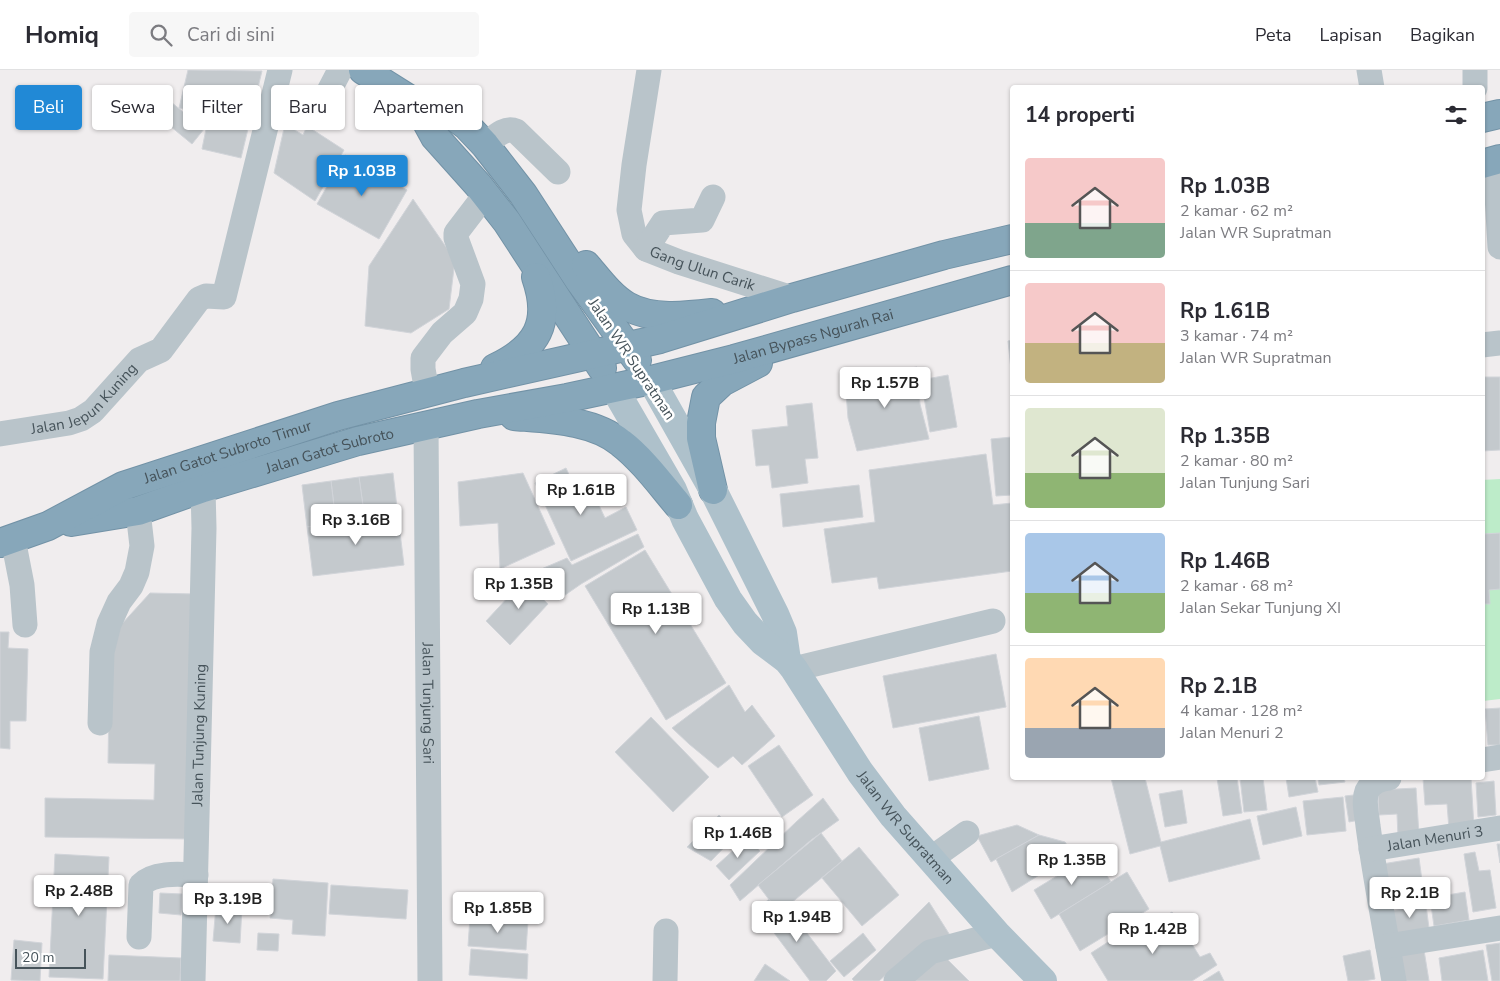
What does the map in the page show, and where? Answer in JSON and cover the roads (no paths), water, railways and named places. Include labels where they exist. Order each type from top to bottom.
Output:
[{"type":"highway","name":"Jalan WR Supratman","points":[[363,70],[387,85]]},
{"type":"highway","points":[[1485,117],[1500,114]]},
{"type":"highway","name":"Jalan WR Supratman","points":[[432,130],[507,222],[614,388]]},
{"type":"highway","name":"Jalan WR Supratman","points":[[471,130],[485,144],[651,380]]},
{"type":"highway","points":[[538,218],[627,306],[652,314],[687,315],[760,308]]},
{"type":"highway","points":[[464,383],[669,337],[792,298],[944,255],[1010,239]]},
{"type":"highway","points":[[464,383],[517,356],[532,341],[544,310],[542,292],[530,258]]},
{"type":"highway","name":"Jalan Bypass Ngurah Rai","points":[[614,388],[734,359],[1010,281]]},
{"type":"highway","points":[[713,490],[701,438],[701,423],[706,397],[722,382],[806,337]]},
{"type":"highway","name":"Jalan Gatot Subroto Timur","points":[[6,541],[48,526],[123,486],[338,416],[464,383]]},
{"type":"highway","name":"Jalan Gatot Subroto","points":[[48,526],[138,511],[203,488],[358,441],[426,424],[614,388]]},
{"type":"highway","points":[[478,414],[543,419],[580,425],[604,432],[622,444],[678,505]]},
{"type":"main road","name":"Jalan WR Supratman","points":[[651,380],[713,490],[775,614],[783,633],[790,664]]},
{"type":"main road","name":"Jalan WR Supratman","points":[[614,388],[673,490],[678,505],[728,599],[745,623],[763,642],[790,664],[860,772],[893,816],[932,858],[996,934],[1043,981]]},
{"type":"street","name":"Jalan Jepun Kuning","points":[[0,434],[70,423],[87,415],[93,411],[139,360],[161,350],[199,299],[206,296],[224,297],[280,70]]},
{"type":"street","points":[[332,85],[340,70]]},
{"type":"street","name":"Gang Ulun Carik","points":[[649,70],[629,210],[634,234],[646,249],[679,262],[792,298]]},
{"type":"street","points":[[1369,70],[1372,85]]},
{"type":"street","points":[[1475,70],[1475,85]]},
{"type":"street","points":[[485,144],[506,129],[511,129],[516,131],[558,172]]},
{"type":"street","points":[[1492,161],[1494,240]]},
{"type":"street","points":[[427,392],[422,369],[423,358],[442,333],[465,312],[471,299],[473,284],[456,238],[456,233],[485,195]]},
{"type":"street","points":[[646,249],[663,223],[702,220],[713,197]]},
{"type":"street","points":[[1485,345],[1500,343]]},
{"type":"street","name":"Jalan Tunjung Sari","points":[[426,424],[430,981]]},
{"type":"street","name":"Jalan Tunjung Kuning","points":[[193,981],[204,528],[203,488]]},
{"type":"street","points":[[100,723],[102,652],[109,624],[119,602],[131,586],[137,572],[142,546],[138,511]]},
{"type":"street","points":[[6,541],[22,585],[25,625]]},
{"type":"street","points":[[790,664],[993,621]]},
{"type":"street","points":[[1485,760],[1500,757]]},
{"type":"street","points":[[1380,780],[1373,784],[1367,793],[1366,803],[1371,849],[1394,981]]},
{"type":"street","name":"Jalan Menuri 3","points":[[1371,849],[1500,828]]},
{"type":"street","points":[[932,858],[966,833]]},
{"type":"street","points":[[139,936],[141,885],[146,880],[155,876],[196,875]]},
{"type":"street","points":[[1388,946],[1500,928]]},
{"type":"street","points":[[665,981],[666,931]]},
{"type":"street","points":[[896,981],[930,952],[996,934]]}]
